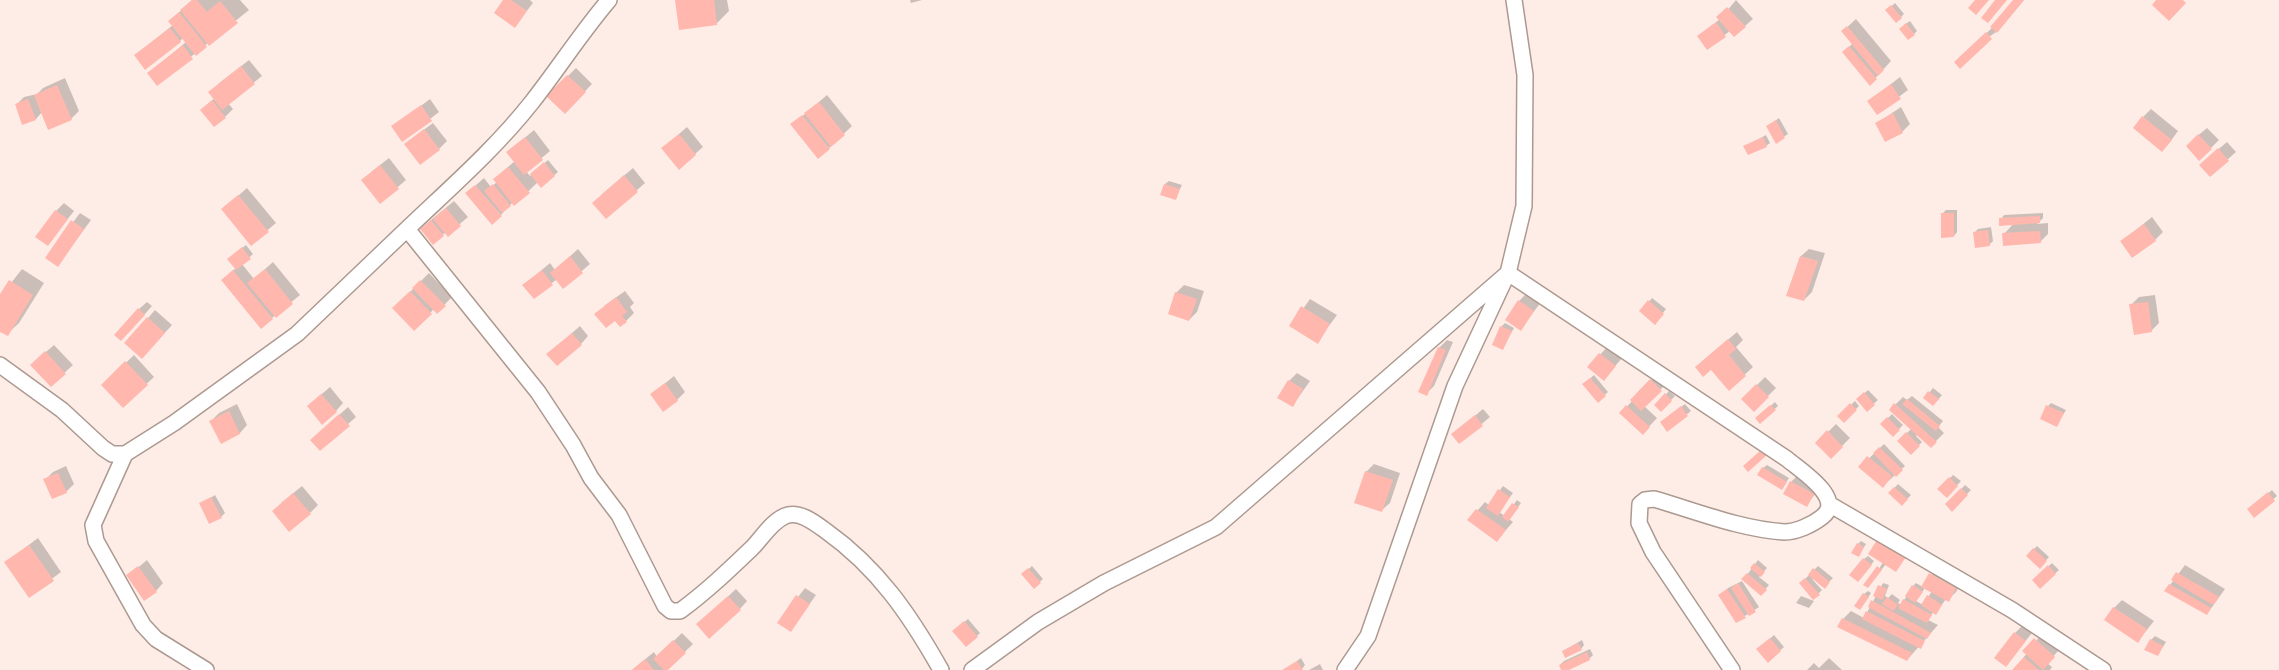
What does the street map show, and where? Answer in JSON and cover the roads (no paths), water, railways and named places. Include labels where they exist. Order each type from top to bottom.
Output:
[{"type":"street","points":[[206,670],[156,639],[143,625],[96,541],[93,525],[125,454],[174,423],[297,334],[494,145],[532,102],[573,43],[609,0]]},
{"type":"street","points":[[1345,670],[1368,636],[1395,552],[1455,386],[1508,273],[1524,206],[1525,75],[1514,0]]},
{"type":"street","points":[[406,229],[538,392],[591,478],[619,515],[665,606],[671,611],[680,610],[723,576],[772,525],[785,516],[795,514],[810,520],[846,545],[880,578],[913,619],[941,670]]},
{"type":"street","points":[[1508,273],[1787,459],[1819,485],[1829,504],[2012,610],[2103,670]]},
{"type":"street","points":[[972,670],[1038,622],[1095,589],[1216,527],[1508,273]]},
{"type":"street","points":[[0,365],[62,410],[103,448],[112,453],[125,454]]},
{"type":"street","points":[[1732,670],[1653,552],[1639,523],[1640,504],[1645,500],[1654,500],[1739,524],[1786,532],[1807,526],[1824,515],[1829,504]]}]
